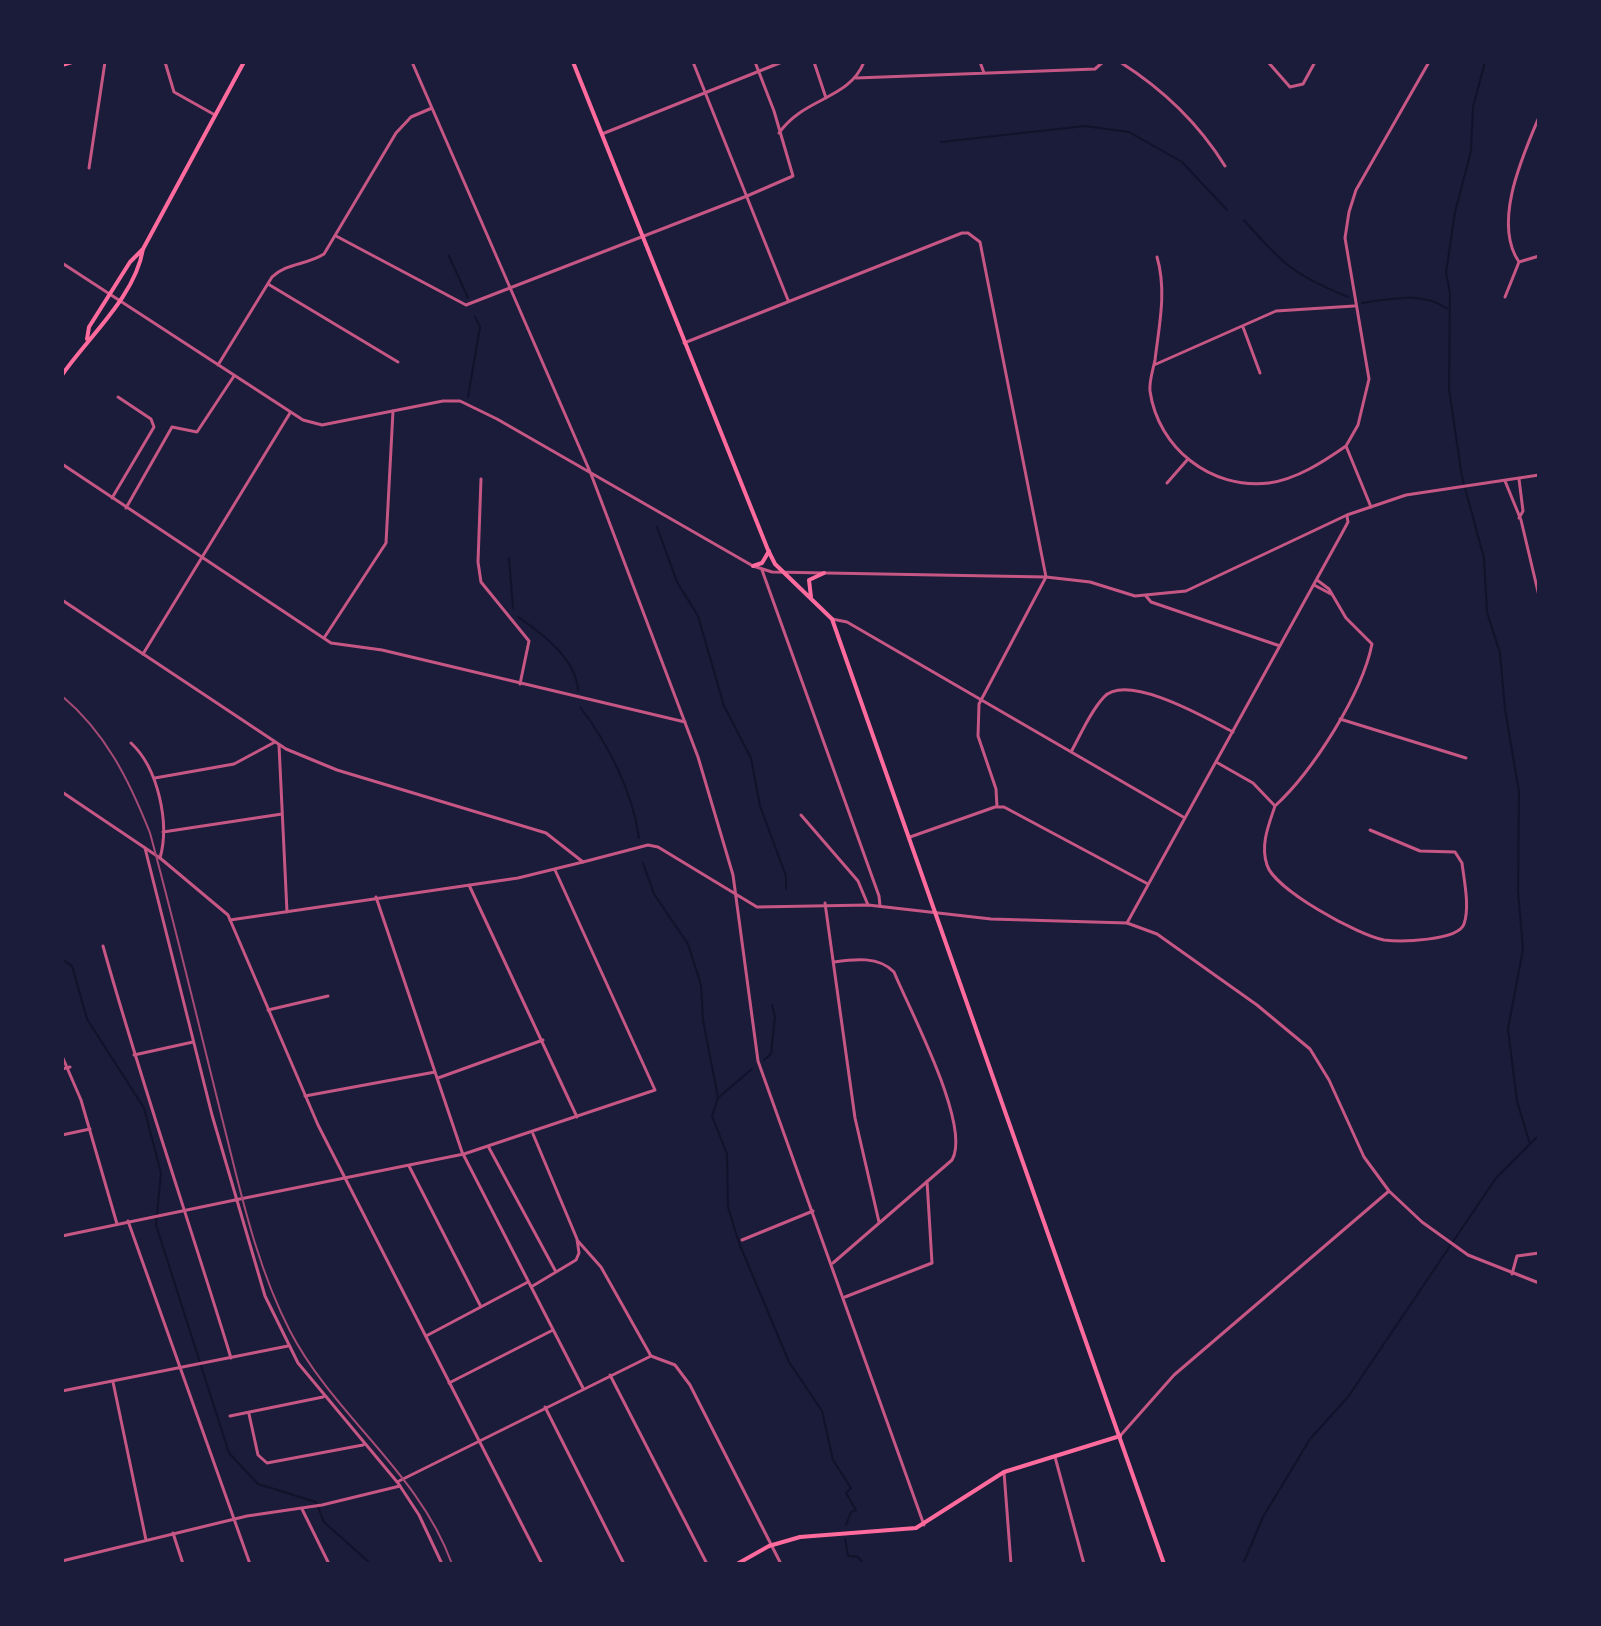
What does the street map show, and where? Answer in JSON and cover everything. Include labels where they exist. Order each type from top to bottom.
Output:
[{"type":"main road","points":[[62,65],[72,62]]},
{"type":"main road","points":[[62,375],[87,339],[98,331],[139,266],[143,249],[244,62]]},
{"type":"main road","points":[[573,62],[769,551],[783,573],[832,619],[938,913],[1164,1564]]},
{"type":"main road","points":[[87,339],[89,327],[130,262],[143,249]]},
{"type":"main road","points":[[753,566],[762,563],[769,551]]},
{"type":"main road","points":[[812,599],[807,584],[811,578],[824,573]]},
{"type":"main road","points":[[737,1564],[772,1546],[800,1537],[903,1531],[924,1525],[1004,1472],[1120,1436]]},
{"type":"street","points":[[89,168],[105,62]]},
{"type":"street","points":[[165,62],[174,92],[215,115]]},
{"type":"street","points":[[412,62],[591,474],[685,722],[738,898],[758,1061],[833,1263],[924,1525]]},
{"type":"street","points":[[693,62],[788,300]]},
{"type":"street","points":[[336,236],[466,305],[747,196],[793,176],[755,62]]},
{"type":"street","points":[[602,134],[706,95],[782,62]]},
{"type":"street","points":[[814,62],[826,98]]},
{"type":"street","points":[[779,133],[805,106],[826,98],[856,78],[864,62]]},
{"type":"street","points":[[980,62],[984,73]]},
{"type":"street","points":[[856,78],[1095,69],[1103,62]]},
{"type":"street","points":[[1120,62],[1163,93],[1216,150],[1225,166]]},
{"type":"street","points":[[1268,62],[1290,87],[1303,84],[1315,62]]},
{"type":"street","points":[[1157,257],[1164,288],[1149,388],[1156,413],[1173,445],[1202,470],[1228,480],[1271,482],[1316,466],[1346,446],[1358,425],[1369,379],[1345,238],[1349,212],[1356,190],[1429,62]]},
{"type":"street","points":[[218,365],[268,284],[281,269],[311,263],[324,254],[377,160],[396,133],[411,117],[433,108]]},
{"type":"street","points":[[1505,297],[1519,262],[1512,244],[1510,216],[1515,175],[1539,117]]},
{"type":"street","points":[[684,343],[962,233],[980,242],[1046,577],[1039,597],[981,700],[978,736],[996,789],[997,807]]},
{"type":"street","points":[[1519,262],[1539,256]]},
{"type":"street","points":[[62,263],[290,413],[322,425],[460,401],[488,413],[762,570],[783,573],[1046,577],[1090,582],[1146,596],[1186,591],[1347,515],[1406,495],[1539,475]]},
{"type":"street","points":[[268,284],[398,362]]},
{"type":"street","points":[[1154,365],[1289,308],[1356,306]]},
{"type":"street","points":[[1243,327],[1260,373]]},
{"type":"street","points":[[126,508],[172,427],[197,432],[234,376]]},
{"type":"street","points":[[112,498],[154,427],[151,419],[118,397]]},
{"type":"street","points":[[324,638],[386,543],[393,411]]},
{"type":"street","points":[[143,654],[290,413]]},
{"type":"street","points":[[1346,446],[1371,507]]},
{"type":"street","points":[[1167,483],[1188,459]]},
{"type":"street","points":[[62,464],[324,638],[346,648],[382,650],[685,722]]},
{"type":"street","points":[[1518,477],[1523,511],[1519,518]]},
{"type":"street","points":[[481,479],[478,572],[486,590],[529,641],[520,684]]},
{"type":"street","points":[[1504,479],[1519,518],[1539,596]]},
{"type":"street","points":[[1127,923],[1348,522],[1347,515]]},
{"type":"street","points":[[762,570],[880,906]]},
{"type":"street","points":[[1533,571],[1539,570]]},
{"type":"street","points":[[1316,579],[1331,594],[1346,618],[1372,644],[1340,719],[1287,795],[1275,806],[1265,856],[1274,879],[1349,926],[1384,940],[1443,938],[1457,934],[1465,918],[1459,855],[1455,852],[1412,849],[1370,830]]},
{"type":"street","points":[[1313,585],[1331,594]]},
{"type":"street","points":[[1146,596],[1151,602],[1280,646]]},
{"type":"street","points":[[62,600],[277,743],[337,770],[546,833],[583,862]]},
{"type":"street","points":[[832,619],[847,622],[1185,818]]},
{"type":"street","points":[[1071,752],[1105,696],[1127,688],[1193,711],[1233,732]]},
{"type":"street","points":[[1340,719],[1466,758]]},
{"type":"street","points":[[131,743],[155,778],[163,832],[160,858]]},
{"type":"street","points":[[155,778],[234,764],[277,743]]},
{"type":"street","points":[[277,743],[287,912]]},
{"type":"street","points":[[1216,762],[1253,783],[1275,806]]},
{"type":"street","points":[[62,792],[160,858],[230,920],[305,1096],[345,1180],[542,1564]]},
{"type":"street","points":[[910,837],[1004,807],[1148,884]]},
{"type":"street","points":[[163,832],[282,814]]},
{"type":"street","points":[[801,815],[858,881],[868,905]]},
{"type":"street","points":[[230,920],[555,870],[648,845],[658,847],[738,898],[764,908],[825,903],[991,919],[1127,923],[1175,945],[1303,1042],[1319,1062],[1364,1157],[1389,1191],[1439,1235],[1468,1255],[1539,1283]]},
{"type":"street","points":[[145,848],[235,1200],[265,1296],[288,1346],[323,1397],[398,1484],[419,1515],[442,1564]]},
{"type":"street","points":[[62,1236],[464,1154],[649,1094],[655,1089],[555,870]]},
{"type":"street","points":[[469,885],[577,1117]]},
{"type":"street","points":[[376,897],[464,1154],[583,1388]]},
{"type":"street","points":[[825,903],[855,1118],[879,1222]]},
{"type":"street","points":[[103,946],[134,1055],[231,1358]]},
{"type":"street","points":[[833,1263],[956,1152],[954,1127],[940,1079],[888,966],[871,960],[834,962]]},
{"type":"street","points":[[268,1010],[328,996]]},
{"type":"street","points":[[438,1078],[543,1040]]},
{"type":"street","points":[[134,1055],[193,1042]]},
{"type":"street","points":[[62,1056],[70,1067],[117,1224]]},
{"type":"street","points":[[62,1069],[70,1067]]},
{"type":"street","points":[[305,1096],[436,1072]]},
{"type":"street","points":[[62,1135],[90,1129]]},
{"type":"street","points":[[533,1132],[577,1240],[601,1267],[651,1356],[675,1365],[690,1385],[781,1564]]},
{"type":"street","points":[[488,1146],[556,1272]]},
{"type":"street","points":[[409,1166],[481,1307]]},
{"type":"street","points":[[845,1297],[932,1263],[927,1181]]},
{"type":"street","points":[[1120,1436],[1174,1375],[1389,1191]]},
{"type":"street","points":[[742,1240],[813,1211]]},
{"type":"street","points":[[128,1221],[250,1564]]},
{"type":"street","points":[[426,1336],[576,1260],[577,1240]]},
{"type":"street","points":[[1512,1274],[1517,1256],[1539,1253]]},
{"type":"street","points":[[449,1383],[554,1330]]},
{"type":"street","points":[[62,1391],[288,1346]]},
{"type":"street","points":[[62,1561],[233,1519],[315,1507],[398,1484],[651,1356]]},
{"type":"street","points":[[610,1375],[707,1564]]},
{"type":"street","points":[[113,1382],[146,1540]]},
{"type":"street","points":[[230,1416],[323,1397]]},
{"type":"street","points":[[545,1407],[624,1564]]},
{"type":"street","points":[[249,1414],[258,1455],[267,1463],[363,1445]]},
{"type":"street","points":[[1055,1457],[1084,1564]]},
{"type":"street","points":[[1004,1472],[1011,1564]]},
{"type":"street","points":[[302,1509],[329,1564]]},
{"type":"street","points":[[173,1533],[183,1564]]},
{"type":"waterway","points":[[1485,62],[1473,107],[1471,151],[1455,212],[1446,273],[1450,293],[1449,389],[1462,477],[1484,558],[1487,612],[1500,653],[1505,709],[1519,792],[1518,891],[1523,949],[1508,1029],[1517,1101],[1530,1144]]},
{"type":"waterway","points":[[941,142],[1085,126],[1129,132],[1182,162],[1227,210]]},
{"type":"waterway","points":[[1244,220],[1290,267],[1348,297]]},
{"type":"waterway","points":[[449,256],[468,298]]},
{"type":"waterway","points":[[1362,303],[1417,298],[1448,309]]},
{"type":"waterway","points":[[468,397],[480,327],[475,317]]},
{"type":"waterway","points":[[657,527],[677,582],[698,616],[724,706],[751,758],[760,806],[786,876],[786,889]]},
{"type":"waterway","points":[[509,558],[513,608]]},
{"type":"waterway","points":[[518,617],[565,658],[572,669],[578,691]]},
{"type":"waterway","points":[[580,707],[618,769],[639,838]]},
{"type":"waterway","points":[[643,863],[654,894],[688,944],[701,985],[703,1020],[718,1098],[712,1116],[727,1154],[728,1207],[739,1243],[789,1362],[822,1411],[833,1460],[851,1488],[846,1493],[856,1510],[851,1512],[846,1525]]},
{"type":"waterway","points":[[62,959],[72,966],[87,1019],[144,1108],[161,1173],[156,1225],[229,1453],[258,1484],[316,1502],[324,1522],[371,1564]]},
{"type":"waterway","points":[[764,1060],[771,1054],[775,1017],[772,1005]]},
{"type":"waterway","points":[[719,1097],[752,1069]]},
{"type":"waterway","points":[[1243,1564],[1263,1517],[1310,1439],[1348,1397],[1496,1178],[1539,1135]]},
{"type":"waterway","points":[[845,1539],[848,1556],[858,1557],[864,1564]]},
{"type":"waterway","points":[[1306,1564],[1314,1564]]},
{"type":"railway","points":[[62,696],[78,710],[115,758],[150,833],[243,1202],[278,1306],[308,1362],[419,1501],[452,1564]]}]
